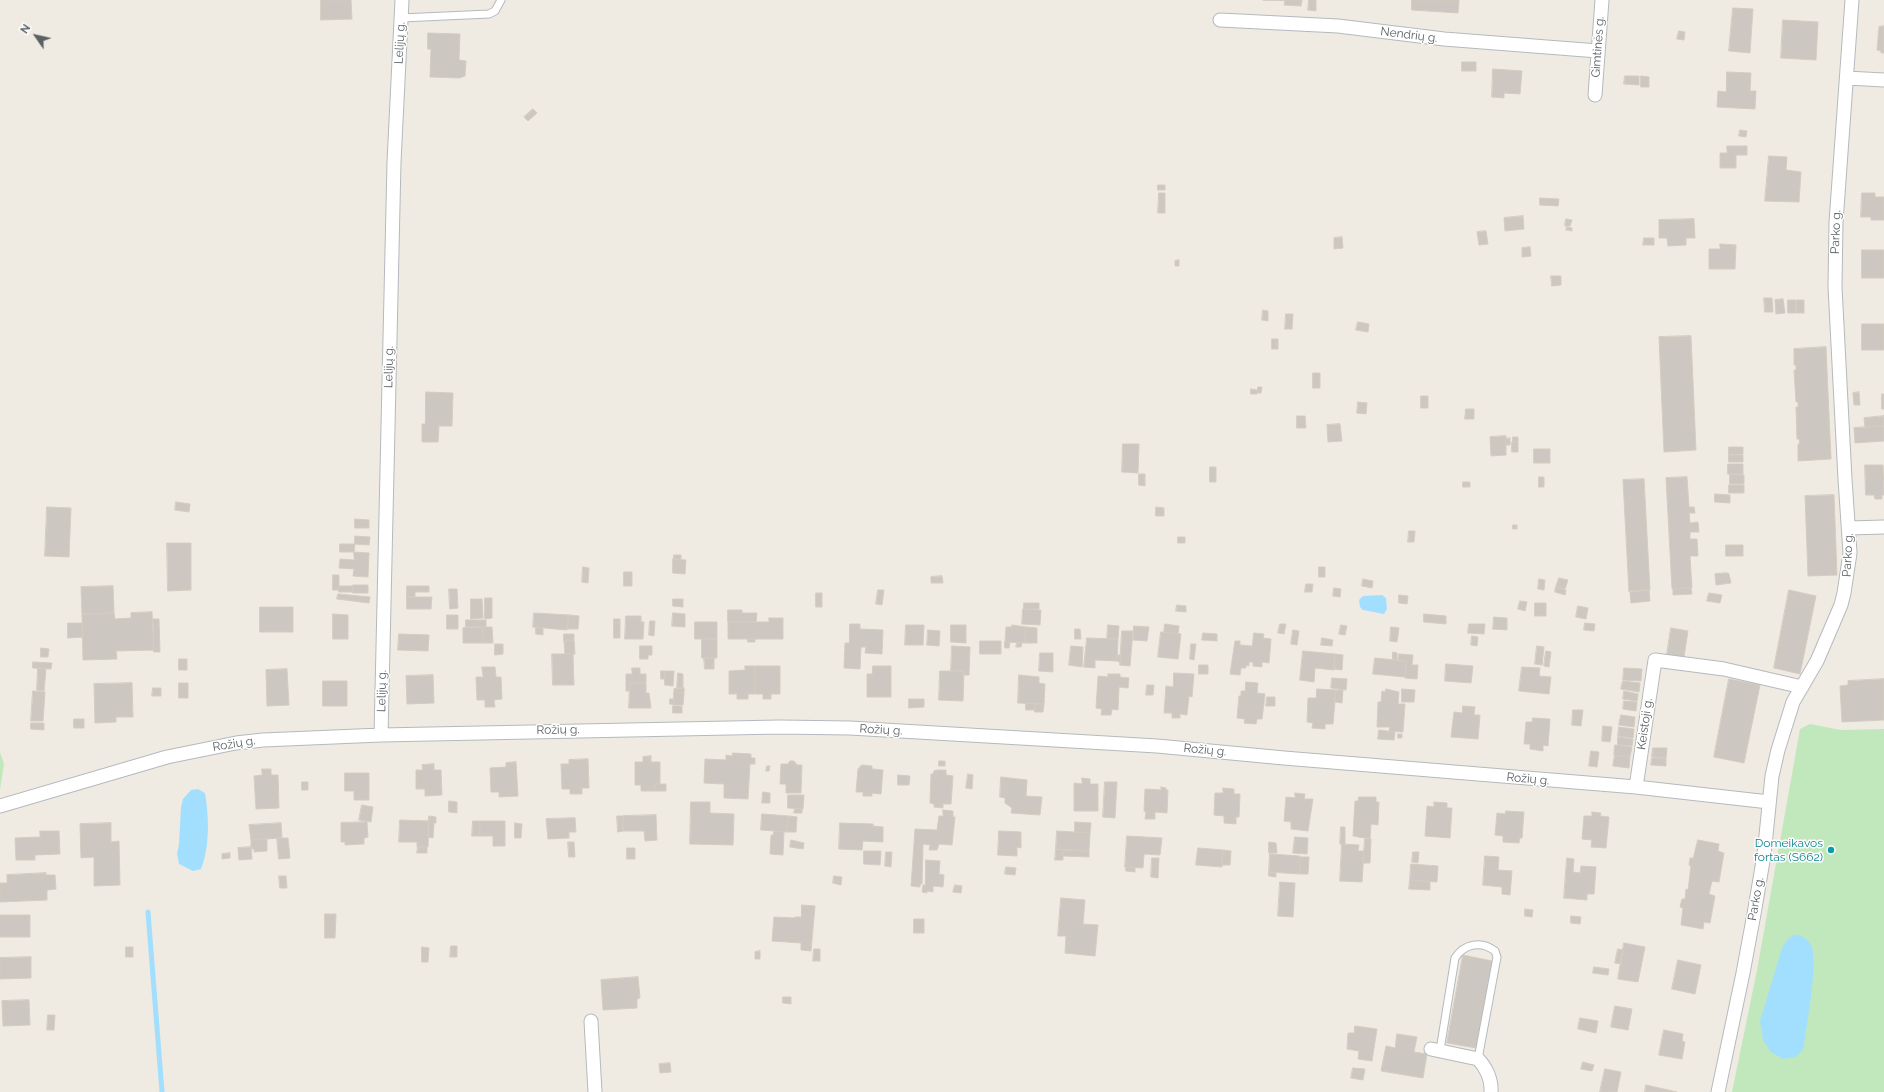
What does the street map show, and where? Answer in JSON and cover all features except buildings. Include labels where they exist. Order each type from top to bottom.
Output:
[{"type":"street","name":"Lelijų g.","points":[[381,735],[394,162],[402,0]]},
{"type":"street","name":"Gimtinės g.","points":[[1595,95],[1602,0]]},
{"type":"street","name":"Parko g.","points":[[1718,1092],[1754,914],[1764,855],[1772,776],[1785,723],[1793,702],[1826,641],[1843,599],[1850,553],[1835,287],[1836,222],[1852,0]]},
{"type":"street","name":"Nendrių g.","points":[[1220,20],[1338,26],[1444,39],[1598,51]]},
{"type":"street","points":[[1847,78],[1884,80]]},
{"type":"street","points":[[1849,528],[1884,527]]},
{"type":"street","name":"Keistoji g.","points":[[1636,787],[1655,660],[1724,669],[1802,687]]},
{"type":"street","name":"Rožių g.","points":[[0,806],[142,764],[228,744],[281,738],[694,727],[850,728],[1157,746],[1636,787],[1769,802]]},
{"type":"street","points":[[591,1021],[595,1092]]},
{"type":"street","points":[[1436,1050],[1478,1058],[1482,1063],[1491,1083],[1491,1092]]},
{"type":"lane","points":[[401,18],[488,14],[495,11],[501,0]]},
{"type":"lane","points":[[1436,1050],[1455,958],[1464,947],[1473,945],[1485,946],[1495,951],[1498,957],[1478,1058]]},
{"type":"green space","name":"Domeikavos fortas (S662)","points":[[1810,724],[1841,730],[1884,729],[1884,1092],[1732,1092],[1757,970],[1800,729]]},
{"type":"green space","points":[[0,752],[4,764],[0,790]]},
{"type":"water","points":[[1382,595],[1386,598],[1387,609],[1384,614],[1363,610],[1360,607],[1359,600],[1363,596]]},
{"type":"water","points":[[198,789],[205,793],[208,832],[206,851],[201,869],[193,871],[179,864],[177,854],[183,799],[191,790]]},
{"type":"water","points":[[1793,935],[1803,937],[1811,945],[1814,965],[1813,979],[1804,1047],[1795,1057],[1783,1059],[1771,1052],[1763,1040],[1760,1021],[1782,948],[1787,940]]},
{"type":"waterway","points":[[148,912],[162,1092]]},
{"type":"place","name":"Domeikavos fortas (S662)","points":[[1831,850]]}]
